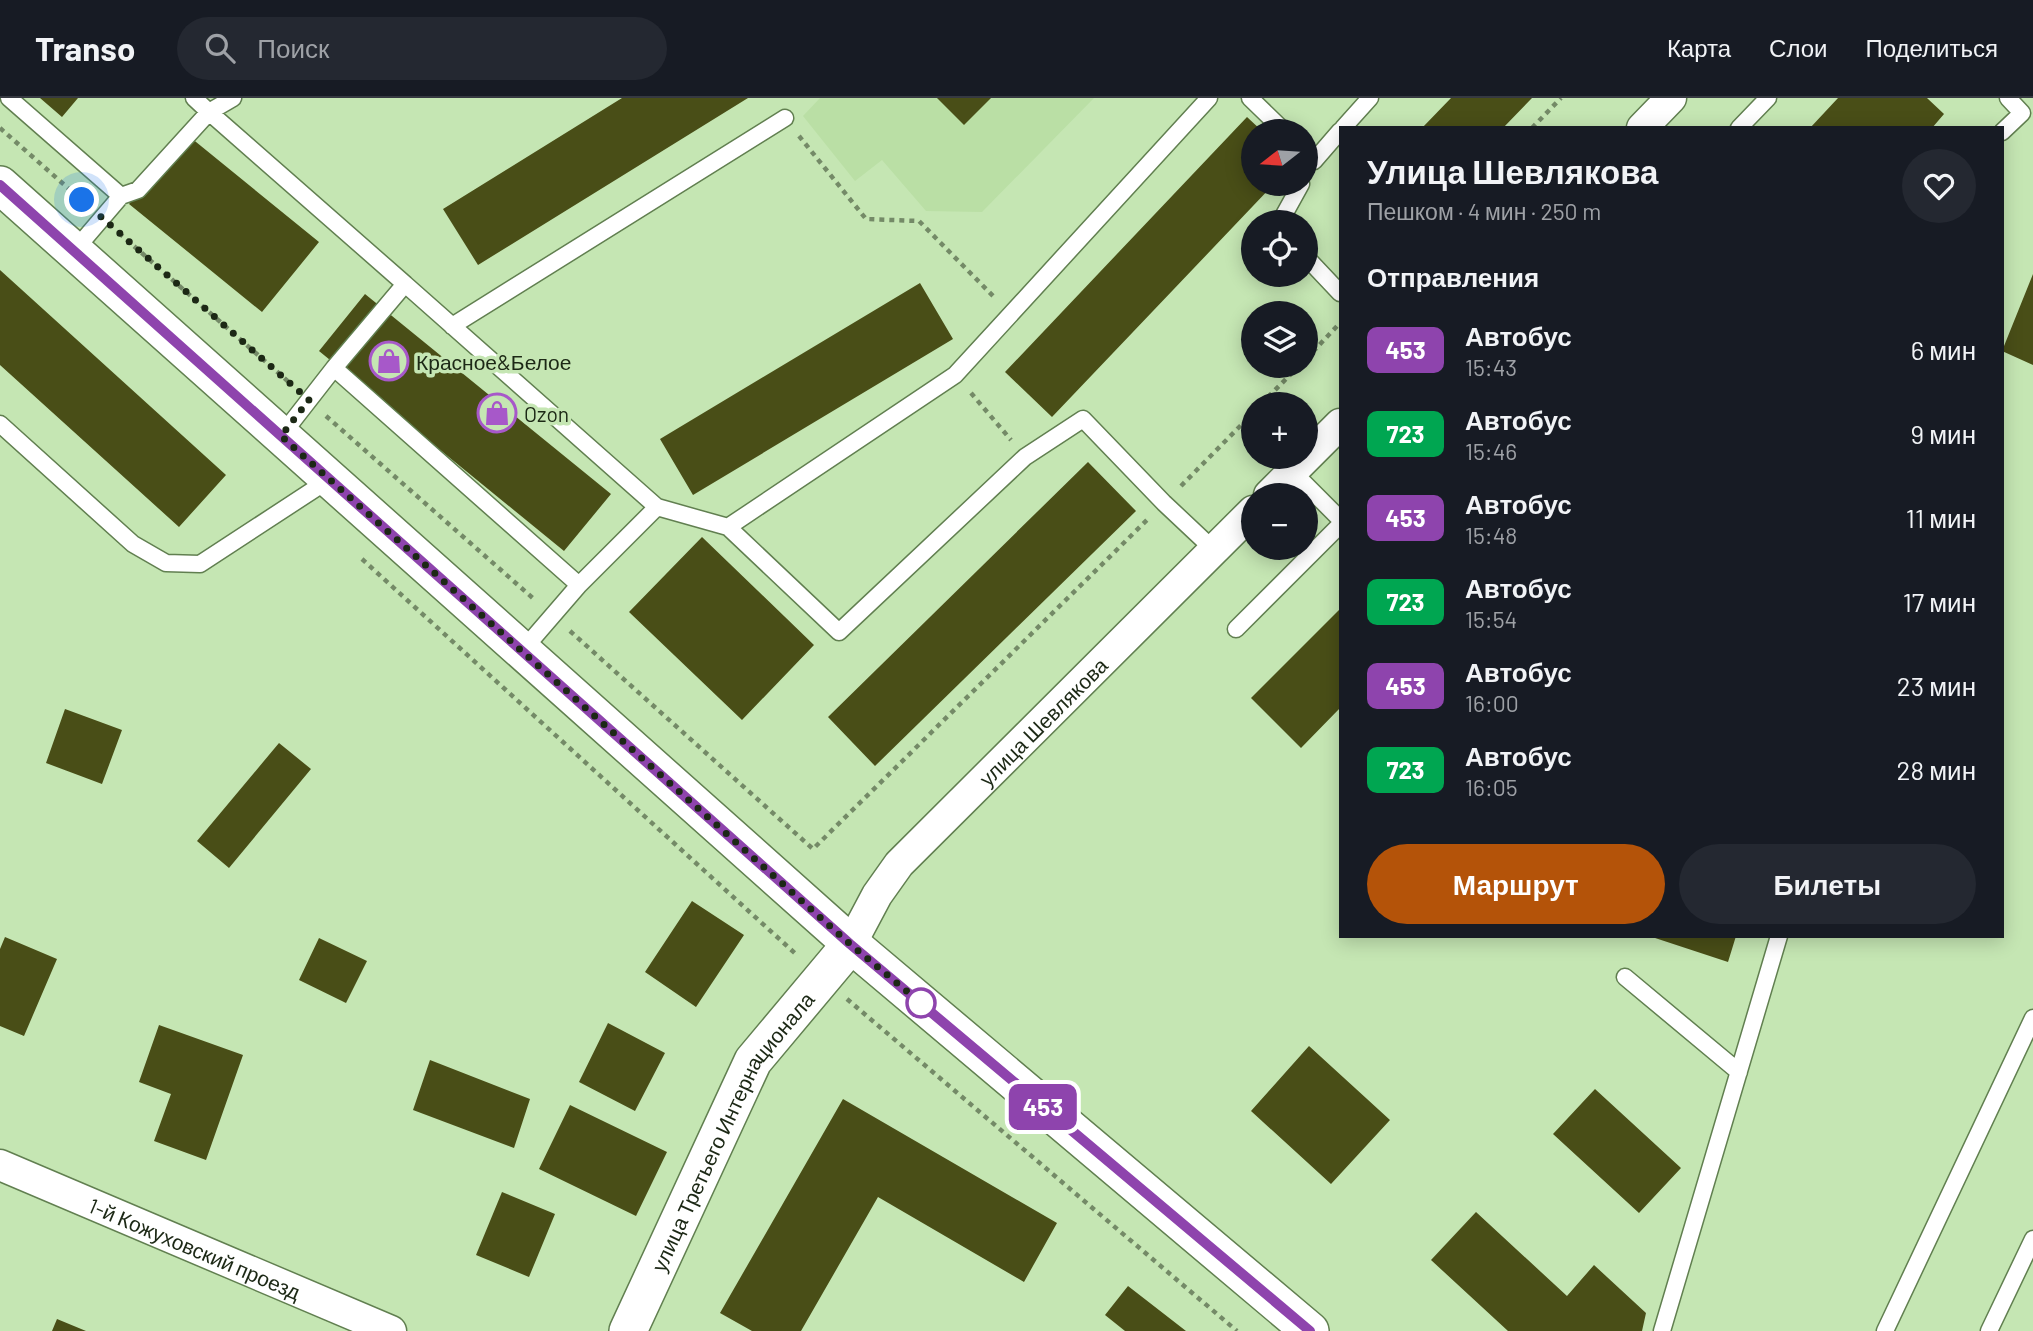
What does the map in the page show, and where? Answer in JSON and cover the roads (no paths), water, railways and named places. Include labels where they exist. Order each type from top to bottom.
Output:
[{"type":"street","points":[[1644,126],[1671,98]]},
{"type":"street","points":[[0,185],[850,944],[1310,1331]]},
{"type":"street","points":[[1282,483],[1339,425]]},
{"type":"street","name":"улица Шевлякова","points":[[850,944],[877,895],[899,864],[1241,523]]},
{"type":"street","name":"улица Третьего Интернационала","points":[[628,1331],[753,1061],[850,944]]},
{"type":"street","name":"1-й Кожуховский проезд","points":[[0,1165],[391,1331]]},
{"type":"lane","points":[[9,98],[121,196]]},
{"type":"lane","points":[[194,98],[656,507],[728,527],[839,632],[1025,457],[1083,419],[1164,503],[1214,550]]},
{"type":"lane","points":[[74,251],[121,196],[138,190],[209,112],[233,98]]},
{"type":"lane","points":[[728,527],[955,375],[1209,98]]},
{"type":"lane","points":[[1250,98],[1272,119]]},
{"type":"lane","points":[[1345,126],[1370,98]]},
{"type":"lane","points":[[1741,126],[1768,98]]},
{"type":"lane","points":[[2004,130],[2022,113],[2008,98]]},
{"type":"lane","points":[[452,326],[785,118]]},
{"type":"lane","points":[[1318,150],[1339,132]]},
{"type":"lane","points":[[1318,270],[1339,292]]},
{"type":"lane","points":[[281,436],[405,284]]},
{"type":"lane","points":[[334,368],[579,585]]},
{"type":"lane","points":[[0,424],[133,544],[166,563],[200,564],[330,479]]},
{"type":"lane","points":[[1293,472],[1339,518]]},
{"type":"lane","points":[[522,651],[579,585],[656,507]]},
{"type":"lane","points":[[1236,629],[1339,526]]},
{"type":"lane","points":[[1662,1331],[1778,938]]},
{"type":"lane","points":[[1625,976],[1739,1072]]},
{"type":"lane","points":[[1885,1331],[2033,1018]]},
{"type":"lane","points":[[1989,1331],[2033,1239]]},
{"type":"place","name":"Красное&Белое","points":[[389,361]]},
{"type":"place","name":"Ozon","points":[[497,413]]}]
